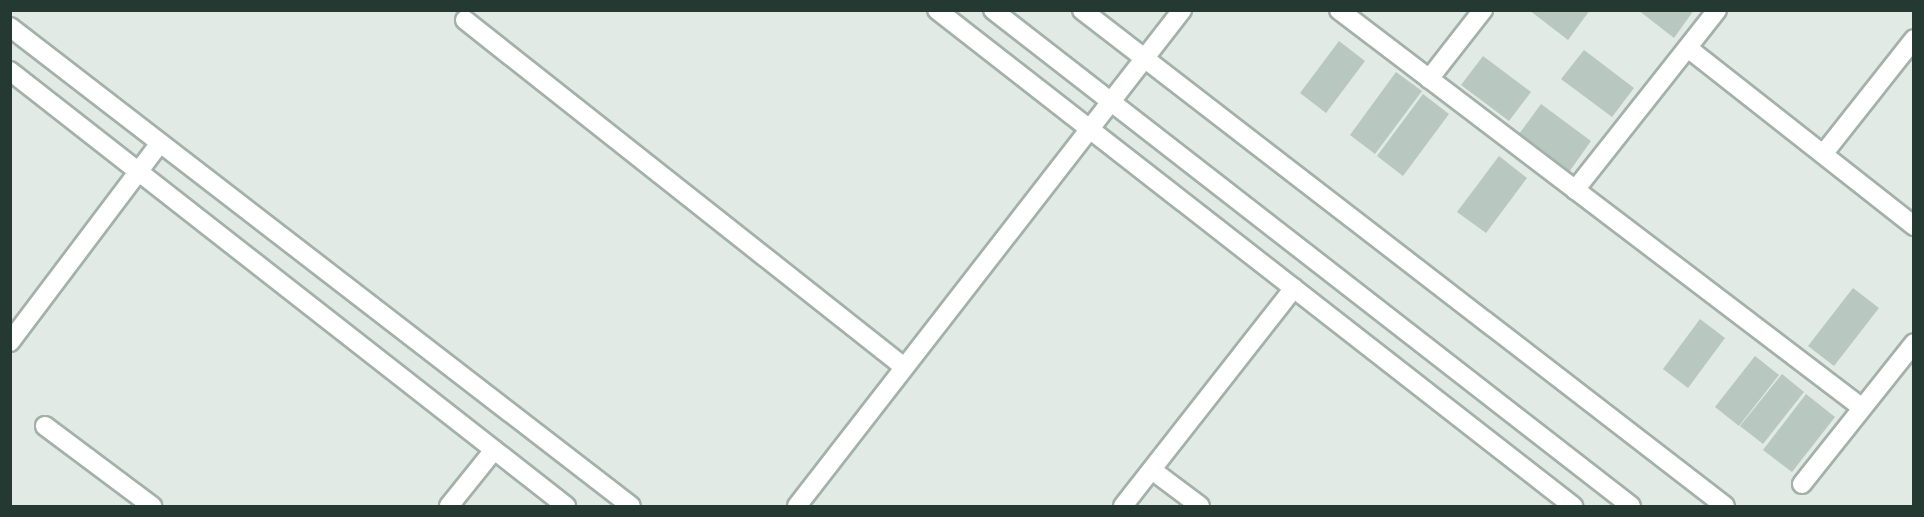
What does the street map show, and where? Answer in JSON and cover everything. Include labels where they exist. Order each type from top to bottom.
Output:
[{"type":"street","points":[[937,10],[1573,507]]},
{"type":"street","points":[[993,10],[1631,507]]},
{"type":"street","points":[[1082,10],[1725,507]]},
{"type":"street","points":[[797,507],[1182,10]]},
{"type":"street","points":[[1339,10],[1861,407]]},
{"type":"street","points":[[1430,80],[1483,10]]},
{"type":"street","points":[[1575,190],[1717,10]]},
{"type":"street","points":[[465,20],[904,367]]},
{"type":"street","points":[[10,27],[631,507]]},
{"type":"street","points":[[1824,153],[1914,39]]},
{"type":"street","points":[[1688,48],[1914,226]]},
{"type":"street","points":[[10,70],[566,507]]},
{"type":"street","points":[[10,342],[160,143]]},
{"type":"street","points":[[1123,507],[1294,288]]},
{"type":"street","points":[[1802,484],[1914,343]]},
{"type":"street","points":[[45,426],[152,507]]},
{"type":"street","points":[[449,507],[494,450]]},
{"type":"street","points":[[1152,470],[1200,507]]},
{"type":"building","points":[[1529,10],[1590,10],[1568,40]]},
{"type":"building","points":[[1638,10],[1694,10],[1674,38]]},
{"type":"building","points":[[1339,41],[1365,61],[1326,113],[1300,93]]},
{"type":"building","points":[[1584,50],[1634,88],[1612,117],[1561,79]]},
{"type":"building","points":[[1483,56],[1531,92],[1509,121],[1461,85]]},
{"type":"building","points":[[1396,72],[1422,91],[1375,154],[1350,135]]},
{"type":"building","points":[[1423,94],[1449,114],[1403,176],[1377,156]]},
{"type":"building","points":[[1541,104],[1591,141],[1569,172],[1519,134]]},
{"type":"building","points":[[1499,156],[1527,178],[1486,233],[1457,212]]},
{"type":"building","points":[[1853,288],[1879,308],[1834,366],[1808,346]]},
{"type":"building","points":[[1700,319],[1725,338],[1688,388],[1663,369]]},
{"type":"building","points":[[1755,356],[1779,375],[1739,426],[1715,407]]},
{"type":"building","points":[[1782,374],[1804,392],[1763,444],[1740,426]]},
{"type":"building","points":[[1806,394],[1835,417],[1792,472],[1763,450]]}]
